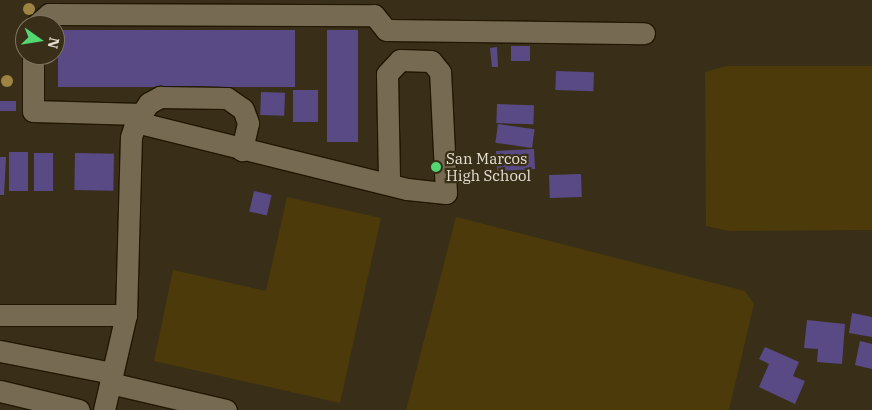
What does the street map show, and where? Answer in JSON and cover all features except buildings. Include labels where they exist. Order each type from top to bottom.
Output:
[{"type":"lane","points":[[48,15],[367,15],[374,16],[386,30],[644,33]]},
{"type":"lane","points":[[389,183],[387,74],[400,60],[400,30]]},
{"type":"lane","points":[[33,65],[33,111],[138,118],[242,150],[389,183],[446,193],[440,72],[431,61],[400,60]]},
{"type":"lane","points":[[104,410],[126,315],[131,137],[138,118],[160,97],[227,98],[243,109],[248,123],[242,150]]},
{"type":"lane","points":[[0,315],[126,315]]},
{"type":"lane","points":[[0,350],[226,410]]},
{"type":"lane","points":[[0,391],[79,410]]},
{"type":"shaded area","points":[[726,66],[872,66],[872,230],[729,231],[706,226],[705,72]]},
{"type":"shaded area","points":[[287,197],[381,218],[340,403],[154,361],[173,270],[266,291]]},
{"type":"shaded area","points":[[456,217],[745,291],[754,304],[729,410],[406,410]]},
{"type":"place","name":"San Marcos High School","points":[[436,167]]}]
